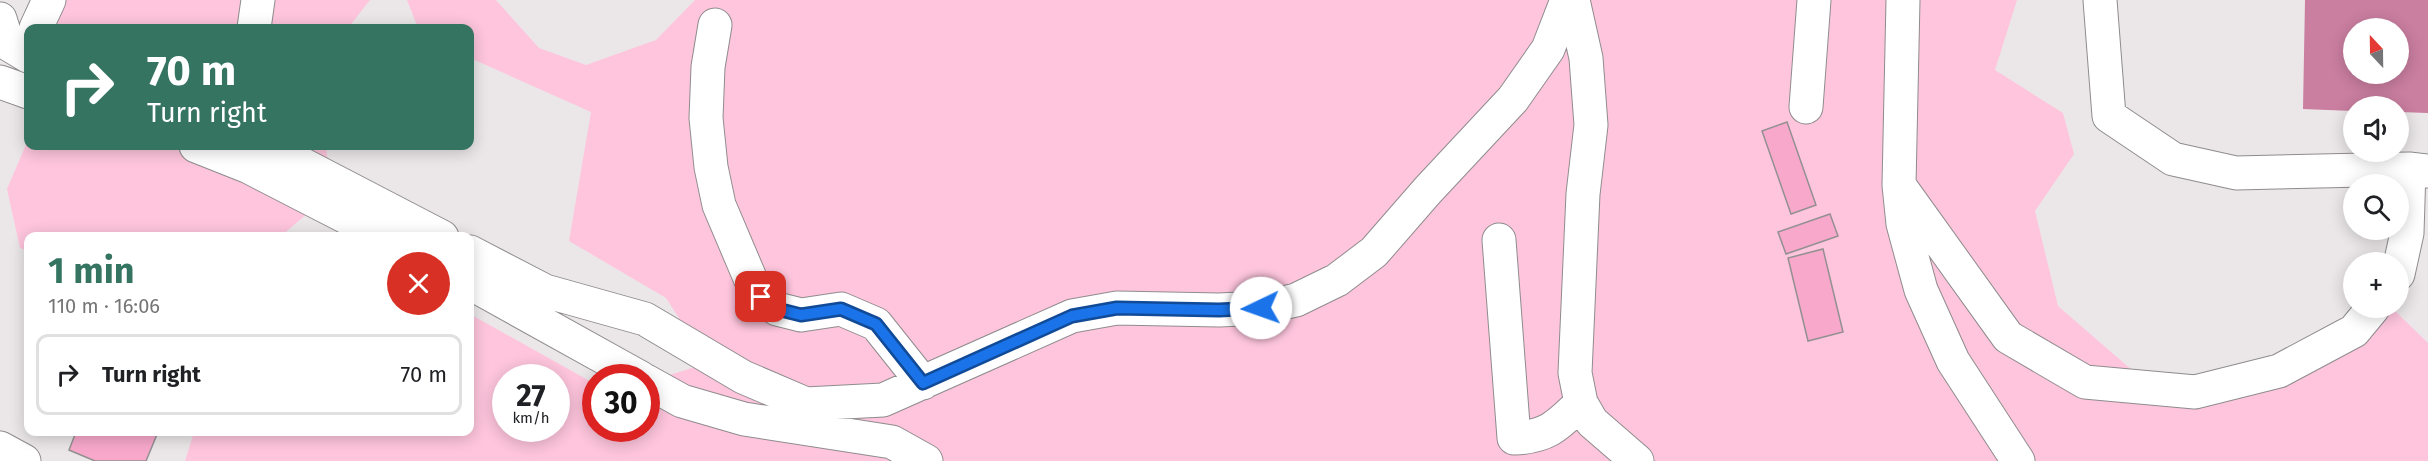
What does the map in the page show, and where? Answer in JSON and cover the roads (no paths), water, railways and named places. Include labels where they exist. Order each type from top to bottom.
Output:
[{"type":"street","points":[[38,24],[50,0]]},
{"type":"street","points":[[255,24],[258,0]]},
{"type":"street","points":[[474,254],[545,291],[645,319],[742,377],[807,404],[883,400],[1072,316],[1117,308],[1219,310],[1261,308],[1296,300],[1337,280],[1374,252],[1513,99],[1548,49],[1568,0]]},
{"type":"street","points":[[1573,0],[1586,58],[1591,125],[1583,194],[1575,373],[1581,403],[1592,422],[1637,461]]},
{"type":"street","points":[[1806,107],[1814,0]]},
{"type":"street","points":[[1903,0],[1899,185],[1903,224],[1921,290],[1953,361],[2018,461]]},
{"type":"street","points":[[2100,0],[2109,116],[2174,159],[2236,173],[2418,170],[2403,252]]},
{"type":"street","points":[[0,19],[8,44],[24,54]]},
{"type":"street","points":[[715,25],[708,67],[706,118],[711,167],[719,205],[750,278],[761,297],[777,309],[801,315],[841,309],[876,324],[923,383]]},
{"type":"street","points":[[0,82],[24,91]]},
{"type":"street","points":[[206,150],[249,167],[375,232]]},
{"type":"street","points":[[275,150],[432,232]]},
{"type":"street","points":[[1899,185],[2008,337],[2085,382],[2195,392],[2279,371],[2354,331],[2365,318]]},
{"type":"street","points":[[1499,240],[1515,450],[1536,436],[1556,428],[1581,403]]},
{"type":"street","points":[[474,285],[616,364]]},
{"type":"street","points":[[660,389],[682,401],[744,419],[892,442],[926,461]]},
{"type":"street","points":[[0,448],[24,461]]}]
